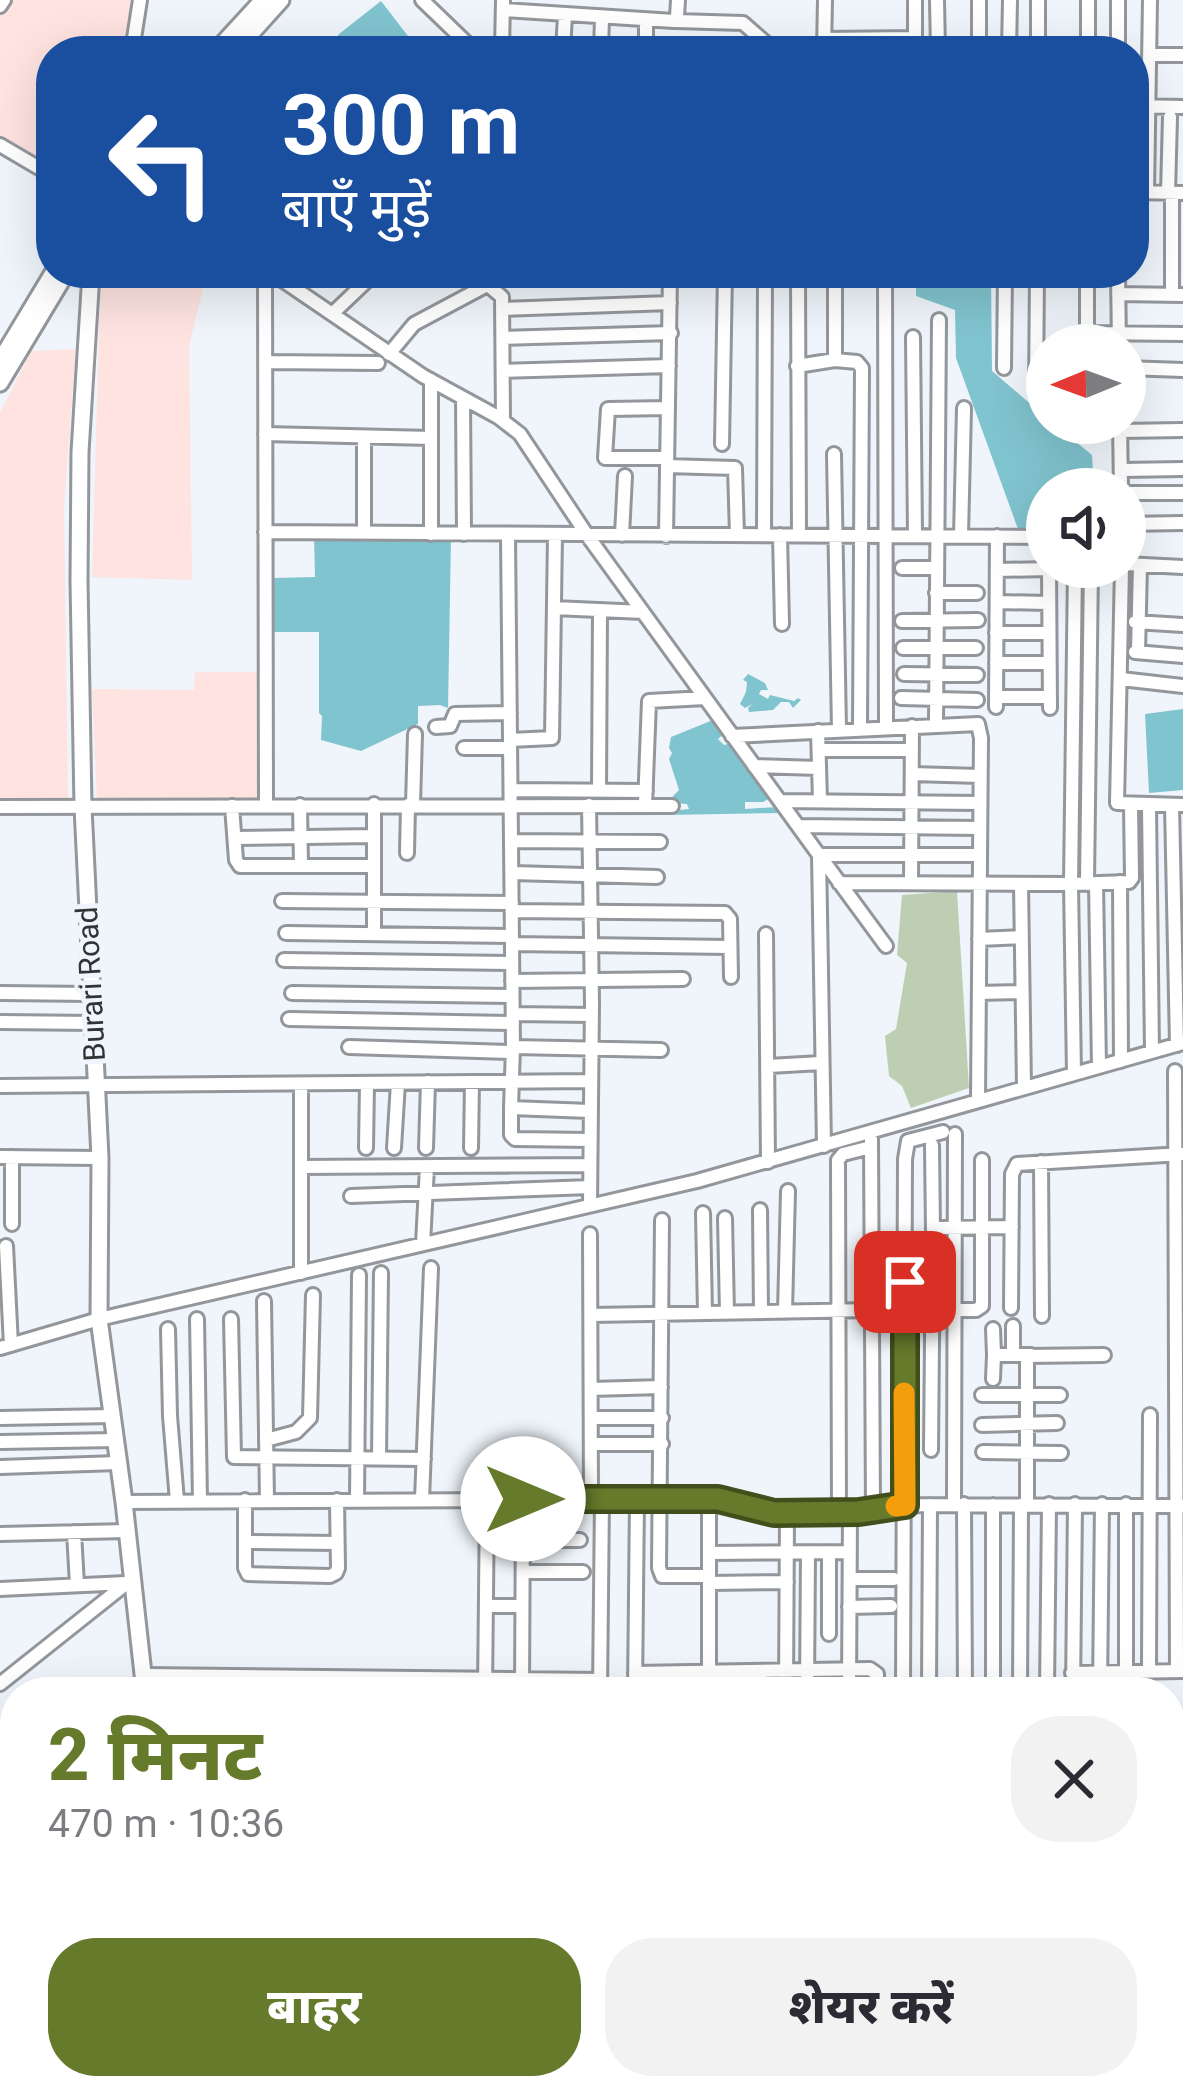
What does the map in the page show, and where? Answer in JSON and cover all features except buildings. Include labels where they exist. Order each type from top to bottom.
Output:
[{"type":"main road","points":[[249,36],[281,0]]},
{"type":"main road","points":[[228,36],[256,2]]},
{"type":"main road","points":[[0,361],[44,288]]},
{"type":"main road","points":[[0,383],[57,288]]},
{"type":"main road","name":"Burari Road","points":[[90,288],[79,495],[83,807],[100,1158],[100,1326],[143,1677]]},
{"type":"street","points":[[134,36],[140,0]]},
{"type":"street","points":[[422,0],[459,36]]},
{"type":"street","points":[[676,21],[678,0]]},
{"type":"street","points":[[824,36],[825,0]]},
{"type":"street","points":[[915,0],[915,36]]},
{"type":"street","points":[[937,0],[938,36]]},
{"type":"street","points":[[979,0],[979,36]]},
{"type":"street","points":[[1009,36],[1010,0]]},
{"type":"street","points":[[1038,0],[1038,36]]},
{"type":"street","points":[[1088,0],[1088,36]]},
{"type":"street","points":[[1118,0],[1118,36]]},
{"type":"street","points":[[1149,61],[1150,0]]},
{"type":"street","points":[[502,36],[503,5],[565,15],[743,23],[758,36]]},
{"type":"street","points":[[564,36],[565,15]]},
{"type":"street","points":[[601,36],[602,17]]},
{"type":"street","points":[[646,20],[646,36]]},
{"type":"street","points":[[1150,55],[1183,55]]},
{"type":"street","points":[[1149,106],[1183,107]]},
{"type":"street","points":[[1118,294],[1178,295],[1170,117]]},
{"type":"street","points":[[0,145],[36,166]]},
{"type":"street","points":[[266,805],[267,288]]},
{"type":"street","points":[[291,288],[332,314],[384,358],[431,380],[520,434],[587,536],[886,946]]},
{"type":"street","points":[[332,314],[359,288]]},
{"type":"street","points":[[265,362],[384,358],[414,324],[482,288]]},
{"type":"street","points":[[493,288],[502,297],[503,309],[503,421]]},
{"type":"street","points":[[666,536],[670,288]]},
{"type":"street","points":[[722,443],[725,288]]},
{"type":"street","points":[[764,535],[765,288]]},
{"type":"street","points":[[798,288],[799,535]]},
{"type":"street","points":[[835,288],[835,360]]},
{"type":"street","points":[[885,288],[886,727]]},
{"type":"street","points":[[1004,368],[1005,288]]},
{"type":"street","points":[[1037,288],[1037,324]]},
{"type":"street","points":[[1087,324],[1088,288]]},
{"type":"street","points":[[1118,288],[1119,324]]},
{"type":"street","points":[[503,309],[670,303]]},
{"type":"street","points":[[936,724],[939,320]]},
{"type":"street","points":[[503,338],[671,333]]},
{"type":"street","points":[[1146,337],[1183,334]]},
{"type":"street","points":[[913,337],[915,535]]},
{"type":"street","points":[[797,366],[835,360],[857,362],[862,368],[860,729]]},
{"type":"street","points":[[503,371],[669,366]]},
{"type":"street","points":[[1146,369],[1183,370]]},
{"type":"street","points":[[431,380],[431,534]]},
{"type":"street","points":[[463,398],[464,534]]},
{"type":"street","points":[[668,408],[608,410],[605,458],[735,468],[737,536]]},
{"type":"street","points":[[962,536],[964,408]]},
{"type":"street","points":[[1146,428],[1183,430]]},
{"type":"street","points":[[265,434],[431,438]]},
{"type":"street","points":[[364,437],[364,533]]},
{"type":"street","points":[[834,454],[838,730]]},
{"type":"street","points":[[1146,470],[1183,469]]},
{"type":"street","points":[[622,535],[625,476]]},
{"type":"street","points":[[1146,492],[1183,493]]},
{"type":"street","points":[[1146,524],[1183,523]]},
{"type":"street","points":[[265,532],[1026,537]]},
{"type":"street","points":[[508,535],[512,1136],[590,1140]]},
{"type":"street","points":[[464,748],[552,738],[555,535]]},
{"type":"street","points":[[780,535],[782,624]]},
{"type":"street","points":[[997,536],[996,702],[1049,702],[1049,588]]},
{"type":"street","points":[[1146,566],[1183,567]]},
{"type":"street","points":[[902,568],[936,568]]},
{"type":"street","points":[[997,570],[1026,569]]},
{"type":"street","points":[[1074,1074],[1075,588]]},
{"type":"street","points":[[1091,588],[1088,804],[1100,1066]]},
{"type":"street","points":[[839,883],[1129,882],[1121,679],[1126,588]]},
{"type":"street","points":[[1133,588],[1138,652]]},
{"type":"street","points":[[936,593],[976,593]]},
{"type":"street","points":[[997,602],[1049,603]]},
{"type":"street","points":[[554,608],[643,613]]},
{"type":"street","points":[[599,790],[600,610]]},
{"type":"street","points":[[902,621],[978,620]]},
{"type":"street","points":[[1122,621],[1183,625]]},
{"type":"street","points":[[996,632],[1049,633]]},
{"type":"street","points":[[904,648],[976,648]]},
{"type":"street","points":[[1121,651],[1183,656]]},
{"type":"street","points":[[996,663],[1049,663]]},
{"type":"street","points":[[904,674],[977,675]]},
{"type":"street","points":[[1121,679],[1183,686]]},
{"type":"street","points":[[646,799],[649,701],[705,698]]},
{"type":"street","points":[[901,698],[976,700]]},
{"type":"street","points":[[436,728],[450,726],[455,714],[510,713]]},
{"type":"street","points":[[732,736],[977,724],[978,1100]]},
{"type":"street","points":[[910,883],[912,726]]},
{"type":"street","points":[[818,731],[820,801]]},
{"type":"street","points":[[407,853],[416,734]]},
{"type":"street","points":[[819,750],[912,750]]},
{"type":"street","points":[[754,766],[819,768]]},
{"type":"street","points":[[912,774],[980,776]]},
{"type":"street","points":[[0,807],[410,805],[599,790],[672,806]]},
{"type":"street","points":[[511,798],[589,805],[646,799]]},
{"type":"street","points":[[780,801],[980,803]]},
{"type":"street","points":[[849,1677],[850,1552],[844,1512],[837,1310],[838,1160],[871,1140],[978,1100],[1180,1044],[1178,805],[1072,804]]},
{"type":"street","points":[[300,805],[301,866]]},
{"type":"street","points":[[374,805],[374,932]]},
{"type":"street","points":[[589,805],[590,1205]]},
{"type":"street","points":[[232,806],[240,866],[374,866]]},
{"type":"street","points":[[1149,806],[1151,1052]]},
{"type":"street","points":[[799,826],[980,828]]},
{"type":"street","points":[[235,838],[374,836]]},
{"type":"street","points":[[511,841],[660,842]]},
{"type":"street","points":[[819,855],[980,855]]},
{"type":"street","points":[[819,855],[824,1146]]},
{"type":"street","points":[[512,873],[657,878]]},
{"type":"street","points":[[1120,882],[1121,1060]]},
{"type":"street","points":[[1021,884],[1024,1088]]},
{"type":"street","points":[[281,901],[725,913],[730,919],[731,977]]},
{"type":"street","points":[[286,933],[374,932],[730,947]]},
{"type":"street","points":[[766,934],[768,1162]]},
{"type":"street","points":[[979,939],[1022,938]]},
{"type":"street","points":[[284,960],[512,963]]},
{"type":"street","points":[[292,993],[512,989],[591,979],[683,979]]},
{"type":"street","points":[[979,993],[1022,992]]},
{"type":"street","points":[[0,993],[92,994]]},
{"type":"street","points":[[289,1019],[592,1015]]},
{"type":"street","points":[[0,1022],[93,1023]]},
{"type":"street","points":[[349,1047],[661,1050]]},
{"type":"street","points":[[769,1066],[821,1063]]},
{"type":"street","points":[[1072,1673],[1180,1671],[1180,1154],[1175,1071]]},
{"type":"street","points":[[426,1148],[428,1082]]},
{"type":"street","points":[[471,1148],[472,1082]]},
{"type":"street","points":[[0,1086],[591,1082]]},
{"type":"street","points":[[301,1084],[301,1273]]},
{"type":"street","points":[[366,1148],[367,1084]]},
{"type":"street","points":[[394,1148],[398,1084]]},
{"type":"street","points":[[511,1108],[590,1111]]},
{"type":"street","points":[[903,1677],[906,1149],[912,1139],[949,1133],[965,1677]]},
{"type":"street","points":[[7,1246],[5,1346],[824,1146],[871,1140]]},
{"type":"street","points":[[871,1140],[873,1510]]},
{"type":"street","points":[[931,1450],[932,1145]]},
{"type":"street","points":[[1011,1308],[1014,1167],[1023,1162],[1180,1154]]},
{"type":"street","points":[[13,1224],[6,1157],[100,1158]]},
{"type":"street","points":[[955,1310],[982,1306],[982,1160]]},
{"type":"street","points":[[1041,1162],[1042,1316]]},
{"type":"street","points":[[301,1168],[590,1166]]},
{"type":"street","points":[[423,1244],[427,1167]]},
{"type":"street","points":[[352,1196],[590,1187]]},
{"type":"street","points":[[785,1312],[788,1191]]},
{"type":"street","points":[[760,1210],[761,1312]]},
{"type":"street","points":[[704,1213],[705,1313]]},
{"type":"street","points":[[725,1218],[727,1312]]},
{"type":"street","points":[[662,1220],[660,1572],[709,1580],[787,1582]]},
{"type":"street","points":[[933,1232],[939,1228],[1012,1227]]},
{"type":"street","points":[[590,1234],[591,1444],[597,1498],[600,1677]]},
{"type":"street","points":[[422,1500],[431,1268]]},
{"type":"street","points":[[379,1458],[381,1273]]},
{"type":"street","points":[[357,1500],[359,1275]]},
{"type":"street","points":[[266,1440],[296,1432],[312,1412],[313,1295]]},
{"type":"street","points":[[264,1301],[267,1500]]},
{"type":"street","points":[[590,1315],[872,1310]]},
{"type":"street","points":[[231,1318],[232,1453],[237,1458],[424,1459]]},
{"type":"street","points":[[197,1319],[200,1501]]},
{"type":"street","points":[[1013,1326],[1013,1355]]},
{"type":"street","points":[[168,1329],[177,1501]]},
{"type":"street","points":[[993,1329],[993,1379]]},
{"type":"street","points":[[994,1355],[1104,1355]]},
{"type":"street","points":[[1020,1677],[1025,1361],[1032,1355]]},
{"type":"street","points":[[591,1389],[662,1387]]},
{"type":"street","points":[[982,1395],[1060,1395]]},
{"type":"street","points":[[1149,1670],[1150,1415]]},
{"type":"street","points":[[0,1418],[112,1416]]},
{"type":"street","points":[[591,1418],[662,1418]]},
{"type":"street","points":[[982,1425],[1057,1424]]},
{"type":"street","points":[[0,1442],[116,1440]]},
{"type":"street","points":[[591,1444],[662,1444]]},
{"type":"street","points":[[983,1452],[1060,1453]]},
{"type":"street","points":[[0,1467],[118,1463]]},
{"type":"street","points":[[635,1677],[637,1498]]},
{"type":"street","points":[[124,1502],[662,1498],[727,1500],[764,1512],[787,1513],[902,1505],[1180,1506]]},
{"type":"street","points":[[485,1677],[487,1499]]},
{"type":"street","points":[[522,1677],[523,1499]]},
{"type":"street","points":[[709,1499],[709,1677]]},
{"type":"street","points":[[245,1500],[245,1572],[252,1575],[334,1575],[338,1568],[337,1500]]},
{"type":"street","points":[[1047,1677],[1049,1504]]},
{"type":"street","points":[[1072,1677],[1075,1504]]},
{"type":"street","points":[[1100,1677],[1102,1504]]},
{"type":"street","points":[[1126,1504],[1126,1677]]},
{"type":"street","points":[[929,1505],[929,1677]]},
{"type":"street","points":[[993,1505],[993,1677]]},
{"type":"street","points":[[786,1677],[787,1513]]},
{"type":"street","points":[[0,1534],[127,1531]]},
{"type":"street","points":[[74,1532],[77,1585]]},
{"type":"street","points":[[523,1540],[580,1540]]},
{"type":"street","points":[[245,1542],[338,1543]]},
{"type":"street","points":[[807,1677],[808,1552]]},
{"type":"street","points":[[829,1552],[829,1634]]},
{"type":"street","points":[[709,1553],[850,1552]]},
{"type":"street","points":[[523,1572],[583,1572]]},
{"type":"street","points":[[850,1579],[894,1579]]},
{"type":"street","points":[[0,1589],[130,1583]]},
{"type":"street","points":[[9,1677],[130,1583]]},
{"type":"street","points":[[486,1606],[522,1606]]},
{"type":"street","points":[[849,1607],[891,1606]]},
{"type":"street","points":[[635,1673],[849,1669],[876,1671],[876,1677]]},
{"type":"street","points":[[760,1671],[760,1677]]},
{"type":"shaded area","points":[[10,0],[136,0],[130,36],[36,36],[36,157],[0,136],[0,16]]},
{"type":"shaded area","points":[[101,288],[203,288],[189,345],[192,580],[92,577]]},
{"type":"shaded area","points":[[76,349],[64,505],[68,800],[0,799],[0,413],[31,351]]},
{"type":"shaded area","points":[[195,672],[263,672],[260,801],[97,800],[92,689],[194,690]]},
{"type":"green space","points":[[957,891],[969,1088],[911,1108],[902,1086],[889,1076],[885,1036],[896,1029],[907,963],[897,955],[902,895]]},
{"type":"water","points":[[381,1],[408,36],[338,36]]},
{"type":"water","points":[[916,288],[991,288],[992,371],[1026,400],[1026,444],[1079,444],[1092,455],[1093,468],[1026,468],[1026,529],[1018,529],[956,358],[955,310],[916,296]]},
{"type":"water","points":[[314,538],[451,538],[448,708],[418,706],[418,724],[361,751],[321,740],[319,632],[273,632],[274,578],[315,577]]},
{"type":"water","points":[[748,674],[765,683],[768,690],[759,694],[768,699],[770,695],[801,700],[793,708],[781,702],[773,710],[749,712],[752,704],[745,708],[740,704]]},
{"type":"water","points":[[1183,709],[1183,790],[1149,793],[1145,714]]},
{"type":"water","points":[[713,720],[724,734],[718,739],[724,745],[731,743],[772,797],[745,802],[745,809],[778,807],[784,813],[666,815],[689,809],[687,804],[672,803],[679,790],[669,759],[671,737]]},
{"type":"slow traffic","points":[[896,1506],[905,1505],[904,1393]]},
{"type":"route","points":[[523,1499],[718,1499],[774,1513],[859,1512],[905,1505],[905,1282]]}]
